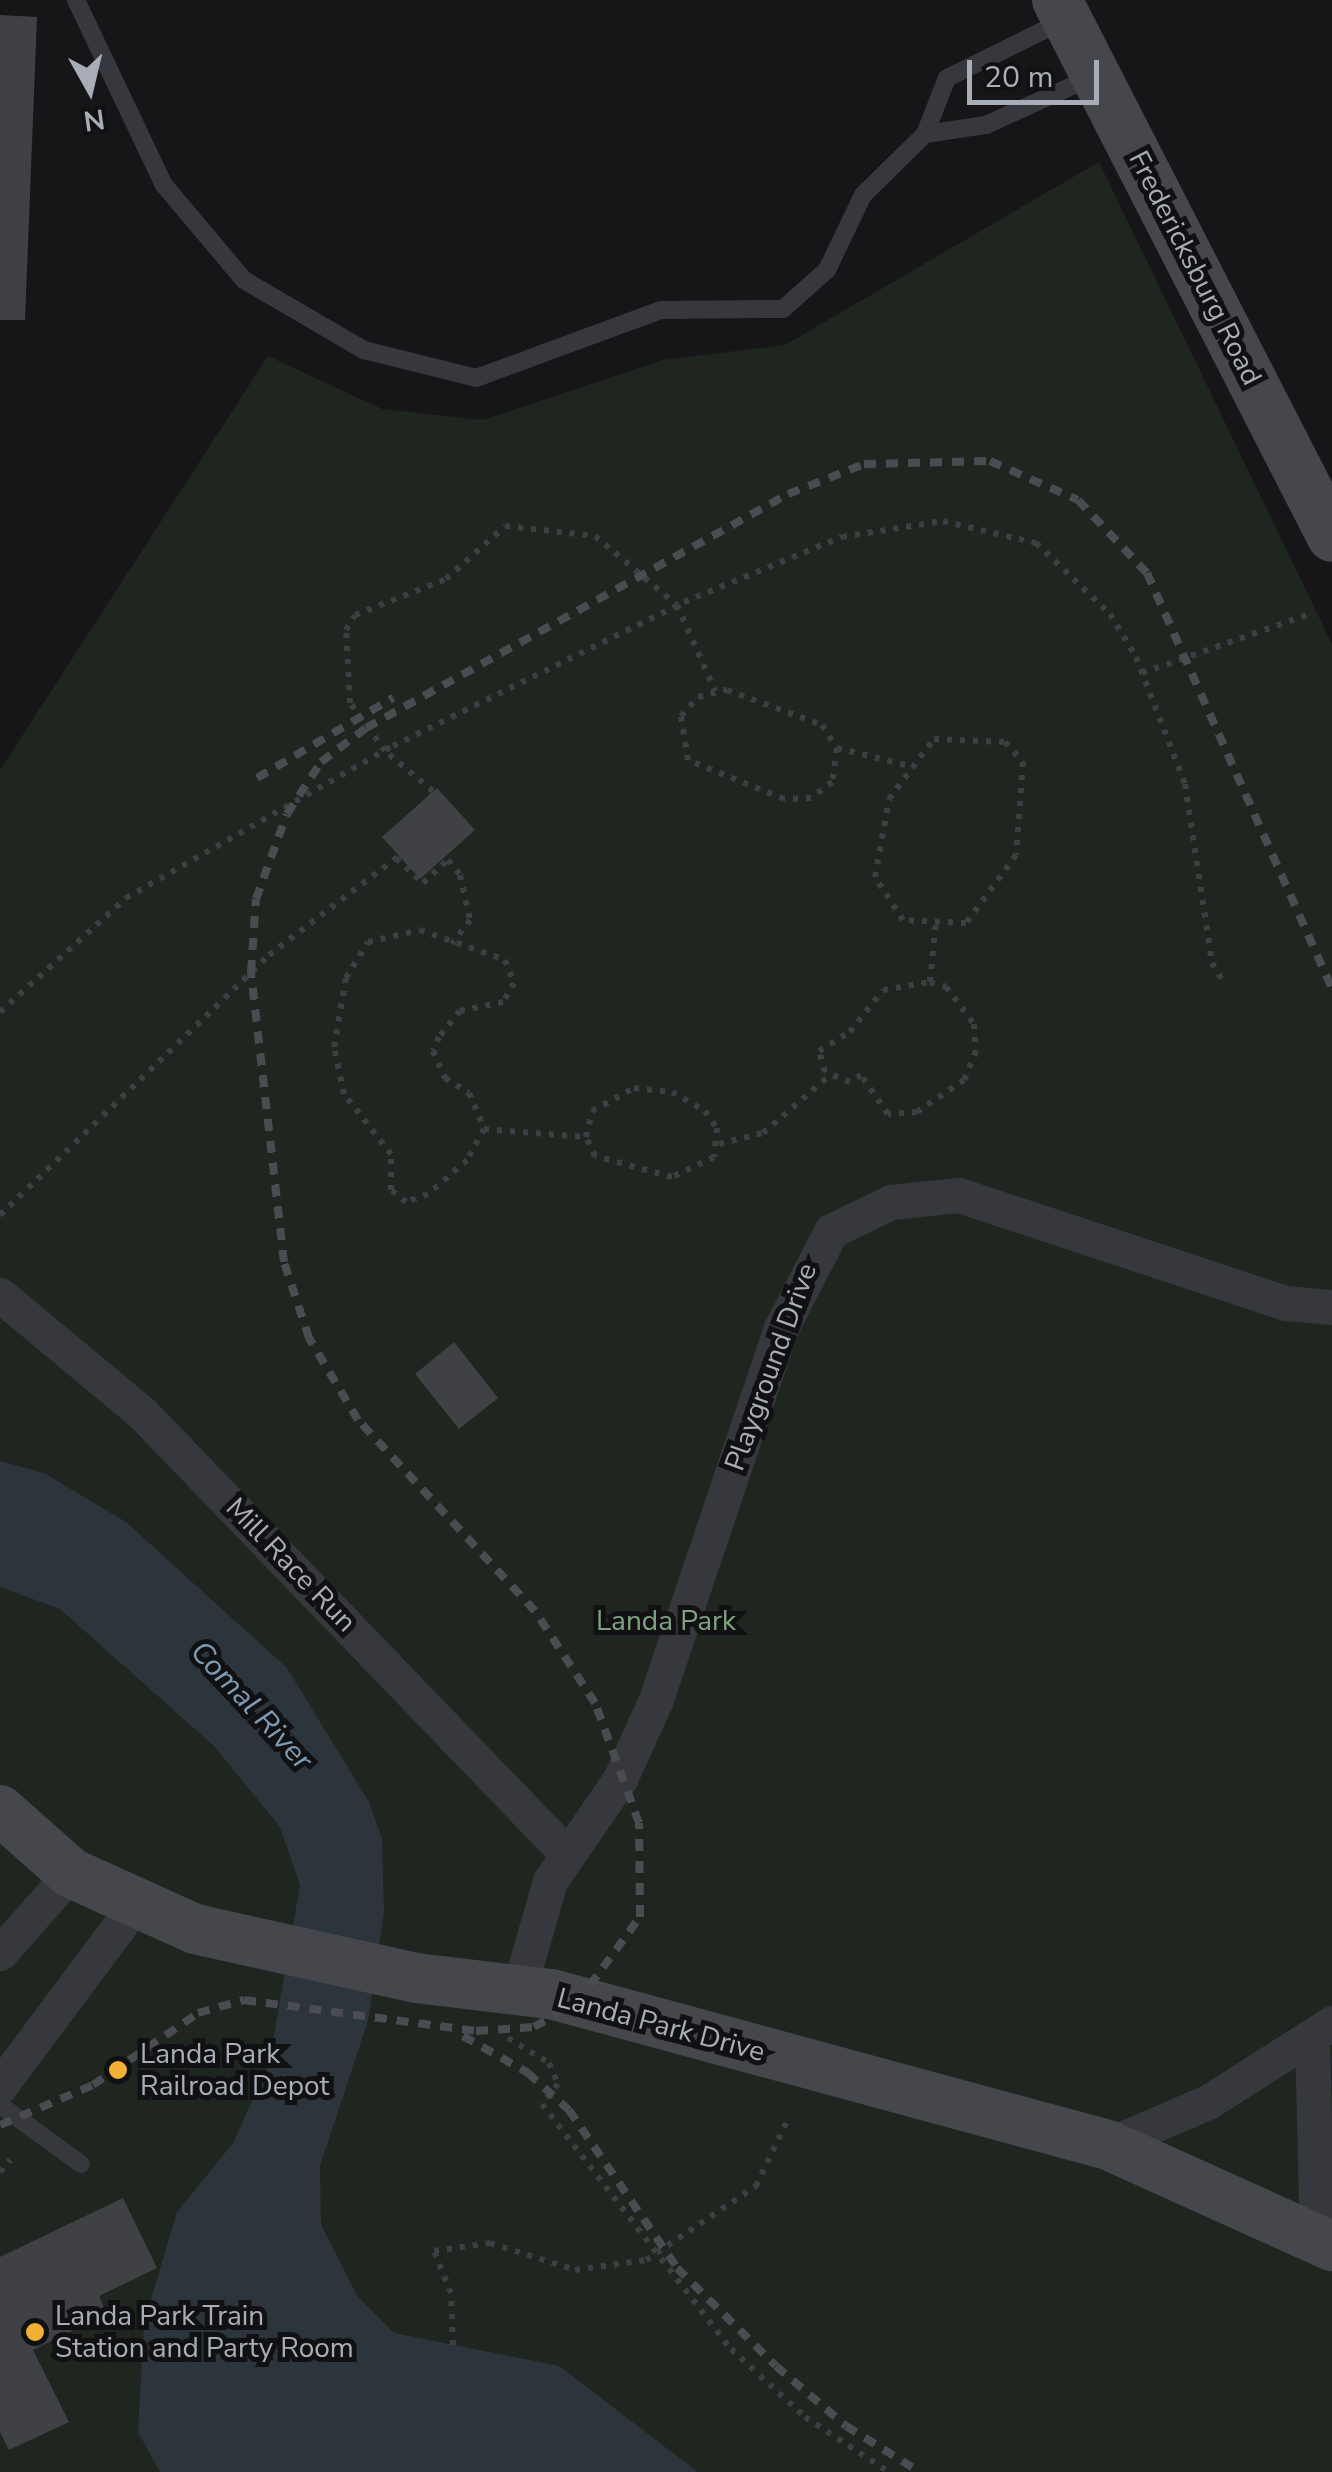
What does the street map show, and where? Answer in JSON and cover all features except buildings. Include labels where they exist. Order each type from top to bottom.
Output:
[{"type":"street","name":"Fredericksburg Road","points":[[1062,10],[1331,534]]},
{"type":"street","name":"Playground Drive","points":[[508,2004],[564,1852],[620,1780],[654,1702],[780,1330],[832,1231],[891,1202],[959,1195],[1286,1303],[1332,1307]]},
{"type":"street","name":"Mill Race Run","points":[[0,1295],[142,1413],[564,1852]]},
{"type":"street","name":"Landa Park Drive","points":[[0,1810],[71,1873],[135,1906],[280,1953],[416,1978],[508,2004],[1108,2145],[1324,2242]]},
{"type":"street","points":[[2,1947],[71,1873]]},
{"type":"street","points":[[0,2086],[135,1906]]},
{"type":"street","points":[[1108,2145],[1208,2102],[1322,2030]]},
{"type":"street","points":[[1322,2030],[1324,2242]]},
{"type":"lane","points":[[76,0],[164,186],[244,280],[364,350],[476,378],[661,310],[783,310],[828,270],[863,194],[925,134],[947,78],[1062,10]]},
{"type":"lane","points":[[925,134],[986,126],[1096,75]]},
{"type":"lane","points":[[0,2105],[81,2164]]},
{"type":"path","points":[[434,791],[385,751],[344,686],[346,630],[355,614],[446,580],[486,535],[534,525],[596,536],[677,605],[716,691]]},
{"type":"path","points":[[0,1012],[126,898],[385,751],[677,605],[877,528],[998,527],[1066,566],[1110,614],[1142,674],[1186,784],[1212,963],[1225,985]]},
{"type":"path","points":[[1142,674],[1312,613]]},
{"type":"path","points":[[716,691],[822,725],[837,748],[832,782],[811,798],[784,798],[699,769],[679,749],[678,725],[687,706],[716,691]]},
{"type":"path","points":[[942,738],[1005,742],[1023,762],[1016,856],[966,922],[936,922],[892,914],[875,877],[889,799],[910,766],[942,738]]},
{"type":"path","points":[[837,748],[910,766]]},
{"type":"path","points":[[0,1215],[268,956],[398,857],[423,883],[448,860],[460,875],[470,920],[452,944]]},
{"type":"path","points":[[930,982],[936,922]]},
{"type":"path","points":[[400,930],[452,944],[494,950],[512,974],[502,1002],[460,1010],[433,1051],[445,1078],[478,1105],[484,1130],[467,1160],[406,1202],[385,1180],[391,1154],[358,1118],[338,1071],[336,1016],[357,952],[400,930]]},
{"type":"path","points":[[719,1144],[717,1128],[690,1101],[634,1088],[592,1111],[586,1137],[595,1156],[648,1176],[702,1167],[719,1144],[763,1133],[829,1076],[860,1075],[878,1106],[897,1116],[964,1080],[979,1038],[946,988],[930,982],[883,990],[850,1032],[826,1039],[819,1051],[829,1076]]},
{"type":"path","points":[[484,1130],[586,1137]]},
{"type":"path","points":[[508,2004],[514,2045],[549,2063],[558,2084],[542,2104],[731,2349],[806,2417],[888,2472]]},
{"type":"path","points":[[453,2345],[451,2293],[434,2250],[490,2243],[575,2270],[654,2254],[756,2186],[788,2119]]},
{"type":"path","points":[[0,2172],[10,2160]]},
{"type":"green space","name":"Landa Park","points":[[1099,162],[1332,644],[1332,2472],[0,2472],[0,770],[268,356],[382,409],[483,420],[663,360],[785,345]]},
{"type":"water","name":"Comal River","points":[[0,1461],[44,1473],[126,1522],[287,1668],[369,1802],[382,1839],[384,1911],[368,2021],[320,2166],[321,2225],[358,2297],[394,2333],[559,2366],[698,2472],[160,2472],[138,2432],[144,2323],[177,2212],[233,2143],[269,2064],[300,1885],[280,1827],[214,1746],[60,1609],[0,1587]]},
{"type":"railway","points":[[0,2125],[93,2085],[198,2013],[244,2000],[476,2031],[534,2027],[577,2003],[640,1917],[639,1823],[595,1703],[535,1611],[358,1420],[309,1338],[284,1262],[251,972],[256,899],[287,814],[321,762],[366,728],[788,494],[864,464],[990,461],[1078,500],[1147,573],[1332,989]]},
{"type":"railway","points":[[257,778],[393,698]]},
{"type":"railway","points":[[463,2036],[528,2073],[569,2110],[677,2268],[776,2366],[846,2426],[920,2472]]},
{"type":"place","name":"Landa Park Railroad Depot","points":[[118,2070]]},
{"type":"place","name":"Landa Park Train Station and Party Room","points":[[35,2332]]}]
